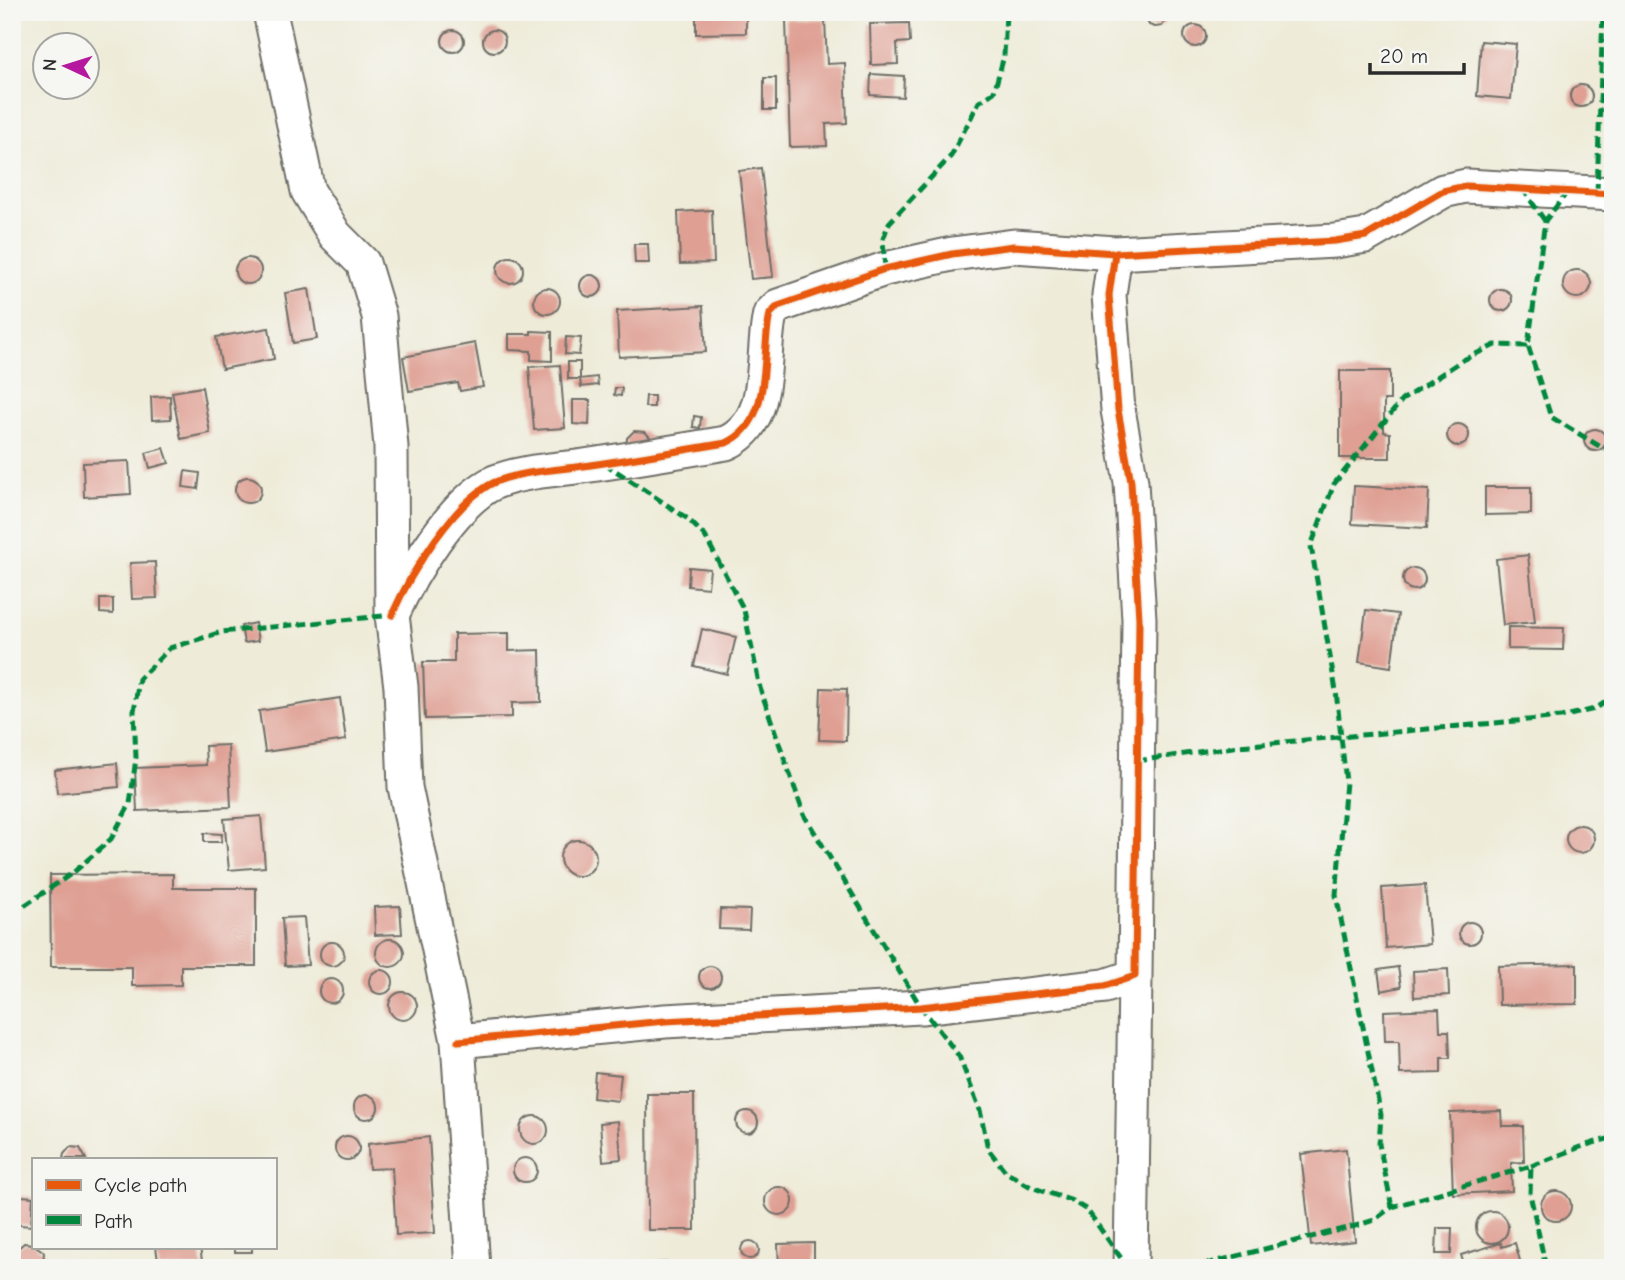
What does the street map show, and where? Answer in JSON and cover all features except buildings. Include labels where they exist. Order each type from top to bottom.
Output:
[{"type":"street","points":[[270,12],[308,191],[335,235],[363,263],[379,316],[391,447],[391,615],[401,687],[407,803],[458,1041],[473,1268]]},
{"type":"street","points":[[391,615],[409,576],[433,544],[451,521],[493,483],[537,472],[726,443],[743,436],[751,425],[761,395],[770,314],[778,306],[884,269],[951,254],[1014,246],[1115,253],[1335,241],[1366,236],[1443,191],[1466,186],[1613,194]]},
{"type":"street","points":[[1115,253],[1109,295],[1118,410],[1132,482],[1139,619],[1131,1268]]},
{"type":"street","points":[[458,1041],[665,1021],[921,1007],[1105,986],[1135,976]]},
{"type":"marked path","points":[[885,269],[883,239],[889,223],[951,156],[979,102],[994,92],[1004,56],[1006,12]]},
{"type":"marked path","points":[[1597,193],[1603,12]]},
{"type":"marked path","points":[[1522,188],[1545,221]]},
{"type":"marked path","points":[[1568,191],[1545,221],[1528,346],[1551,417],[1601,447],[1613,450]]},
{"type":"marked path","points":[[1392,1207],[1379,1144],[1381,1115],[1336,895],[1346,782],[1336,691],[1311,546],[1334,484],[1402,400],[1463,360],[1495,345],[1528,346]]},
{"type":"marked path","points":[[604,463],[688,519],[705,536],[744,610],[760,688],[804,815],[921,1007],[959,1056],[980,1110],[988,1149],[1006,1172],[1031,1187],[1070,1200],[1087,1210],[1128,1268]]},
{"type":"marked path","points":[[12,914],[74,872],[111,839],[130,804],[136,758],[134,711],[139,679],[170,648],[222,632],[392,615]]},
{"type":"marked path","points":[[1137,761],[1239,746],[1561,717],[1595,709],[1613,697]]},
{"type":"marked path","points":[[1531,1166],[1613,1138]]},
{"type":"marked path","points":[[1190,1268],[1359,1225],[1374,1220],[1392,1207],[1531,1166],[1530,1194],[1546,1268]]},
{"type":"cycle path","points":[[392,615],[435,540],[464,505],[495,482],[528,473],[726,443],[741,433],[752,420],[758,404],[770,314],[778,306],[885,269],[952,254],[1014,246],[1115,253],[1335,241],[1366,236],[1443,191],[1466,186],[1613,194]]},
{"type":"cycle path","points":[[458,1041],[665,1021],[921,1007],[1105,986],[1135,976],[1139,619],[1131,482],[1118,410],[1109,295],[1115,253]]}]
